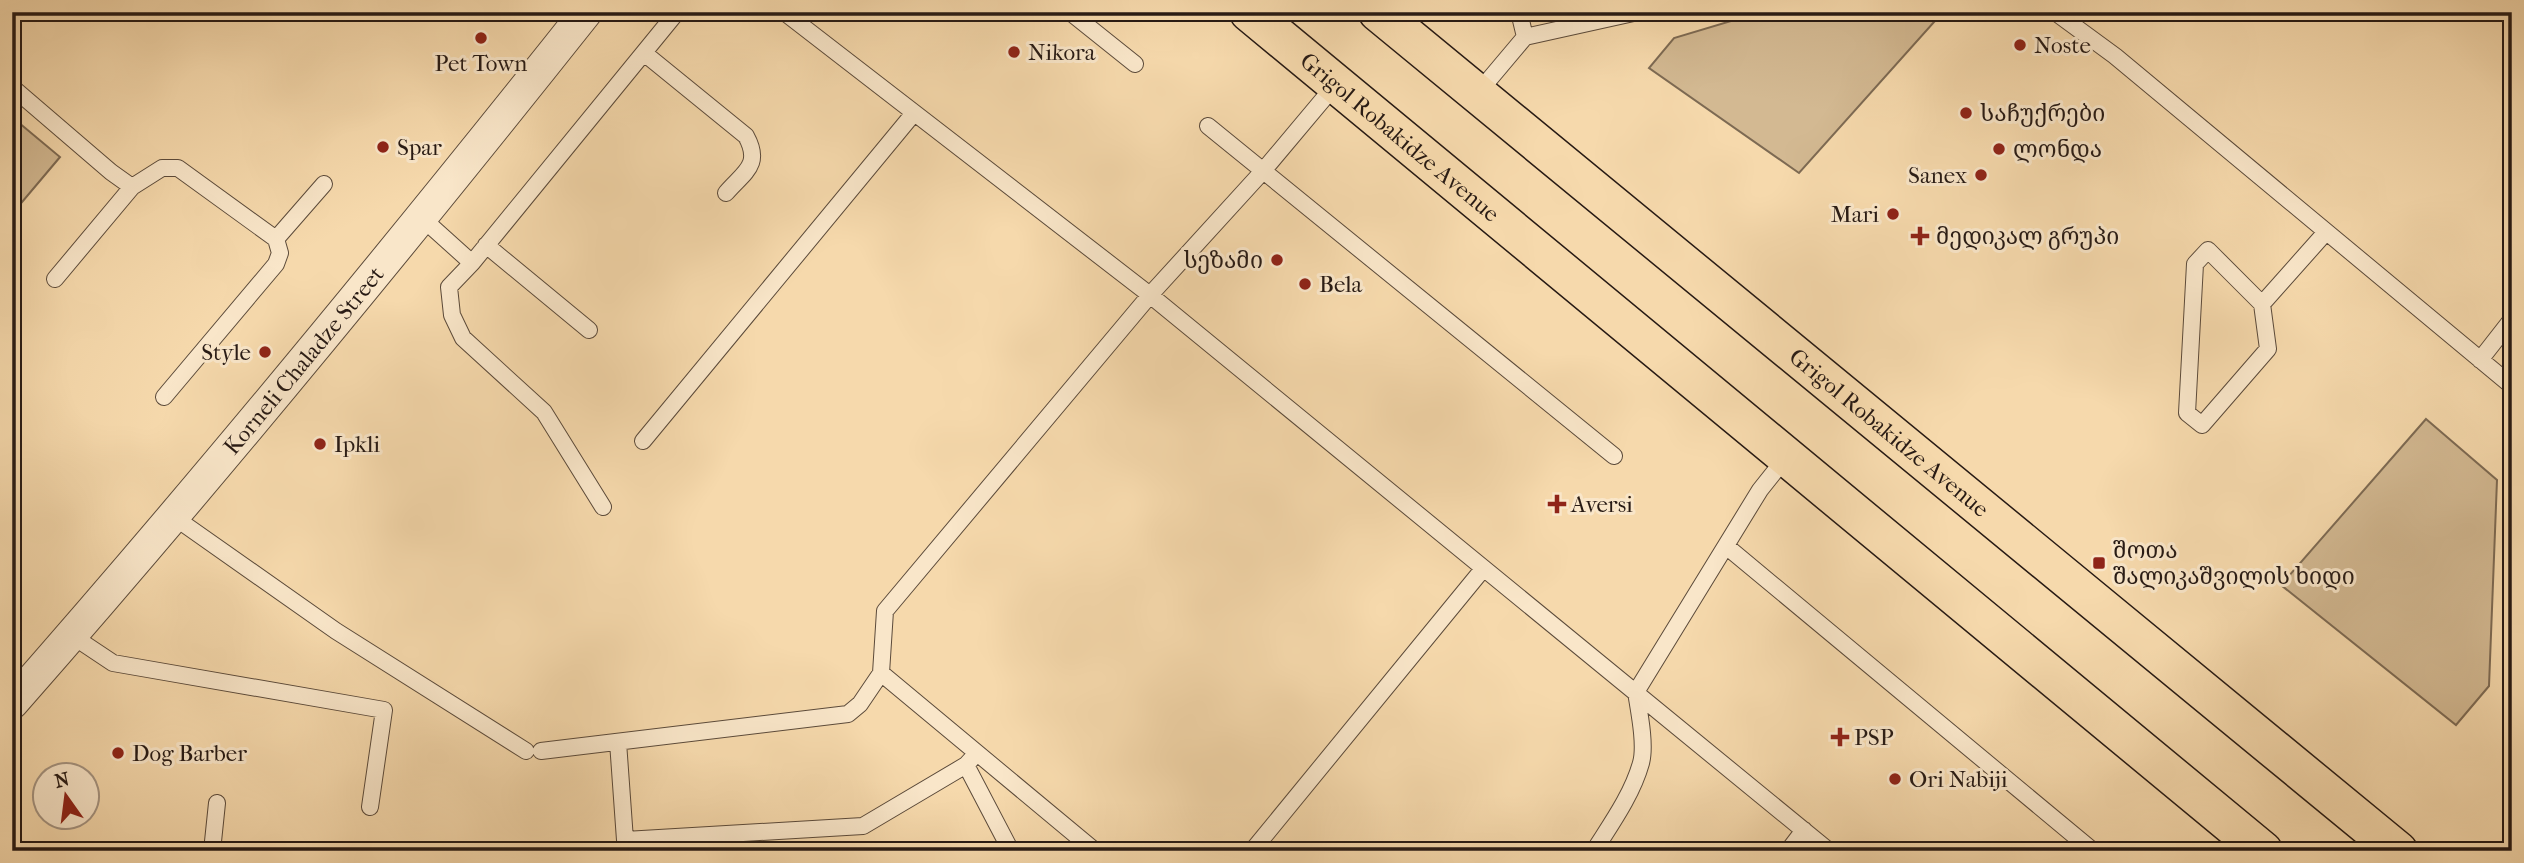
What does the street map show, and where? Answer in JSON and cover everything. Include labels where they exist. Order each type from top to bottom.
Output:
[{"type":"main road","name":"Grigol Robakidze Avenue","points":[[1249,12],[2263,851]]},
{"type":"main road","name":"Grigol Robakidze Avenue","points":[[1378,12],[2398,851]]},
{"type":"street","name":"Korneli Chaladze Street","points":[[12,703],[174,517],[422,218],[586,12]]},
{"type":"lane","points":[[603,507],[544,412],[463,338],[452,315],[449,287],[677,12]]},
{"type":"lane","points":[[784,12],[1150,295],[1829,851]]},
{"type":"lane","points":[[1070,12],[1135,64]]},
{"type":"lane","points":[[1519,12],[1525,37]]},
{"type":"lane","points":[[1477,94],[1525,37],[1637,12]]},
{"type":"lane","points":[[2055,12],[2115,56],[2512,386]]},
{"type":"lane","points":[[644,53],[746,136],[750,144],[752,163],[726,192]]},
{"type":"lane","points":[[174,517],[336,631],[533,751],[848,715],[860,704],[881,673],[885,611],[1150,295],[1263,171],[1336,84]]},
{"type":"lane","points":[[12,87],[132,187]]},
{"type":"lane","points":[[643,441],[914,113]]},
{"type":"lane","points":[[1208,126],[1614,456]]},
{"type":"lane","points":[[55,279],[132,187],[162,168],[178,168],[276,239],[280,253],[276,264],[164,397]]},
{"type":"lane","points":[[276,239],[324,184]]},
{"type":"lane","points":[[422,218],[472,262]]},
{"type":"lane","points":[[2262,304],[2208,250],[2195,264],[2186,413],[2202,425],[2268,349],[2262,304],[2326,232]]},
{"type":"lane","points":[[486,245],[589,330]]},
{"type":"lane","points":[[2480,360],[2512,319]]},
{"type":"lane","points":[[1594,851],[1621,808],[1642,762],[1636,692],[1760,490],[1787,456]]},
{"type":"lane","points":[[1726,546],[2093,851]]},
{"type":"lane","points":[[1252,851],[1483,569]]},
{"type":"lane","points":[[71,635],[113,663],[384,710],[370,807]]},
{"type":"lane","points":[[881,673],[1094,851]]},
{"type":"lane","points":[[618,742],[625,840],[863,826],[966,765],[977,753]]},
{"type":"lane","points":[[966,765],[1011,851]]},
{"type":"lane","points":[[212,851],[217,803]]},
{"type":"lane","points":[[1787,851],[1804,830]]},
{"type":"shaded area","points":[[1761,12],[1943,12],[1799,173],[1649,68],[1674,38]]},
{"type":"shaded area","points":[[12,117],[60,157],[12,214]]},
{"type":"shaded area","points":[[2426,419],[2497,480],[2489,686],[2456,725],[2281,585]]},
{"type":"place","name":"Pet Town","points":[[481,38]]},
{"type":"place","name":"Noste","points":[[2020,45]]},
{"type":"place","name":"Nikora","points":[[1014,52]]},
{"type":"place","name":"საჩუქრები","points":[[1966,113]]},
{"type":"place","name":"Spar","points":[[383,147]]},
{"type":"place","name":"ლონდა","points":[[1999,149]]},
{"type":"place","name":"Sanex","points":[[1981,175]]},
{"type":"place","name":"Mari","points":[[1893,214]]},
{"type":"place","name":"მედიკალ გრუპი","points":[[1920,236]]},
{"type":"place","name":"სეზამი","points":[[1277,260]]},
{"type":"place","name":"Bela","points":[[1305,284]]},
{"type":"place","name":"Style","points":[[265,352]]},
{"type":"place","name":"Ipkli","points":[[320,444]]},
{"type":"place","name":"Aversi","points":[[1557,504]]},
{"type":"place","name":"შოთა შალიკაშვილის ხიდი","points":[[2099,563]]},
{"type":"place","name":"PSP","points":[[1840,737]]},
{"type":"place","name":"Dog Barber","points":[[118,753]]},
{"type":"place","name":"Ori Nabiji","points":[[1895,779]]}]
